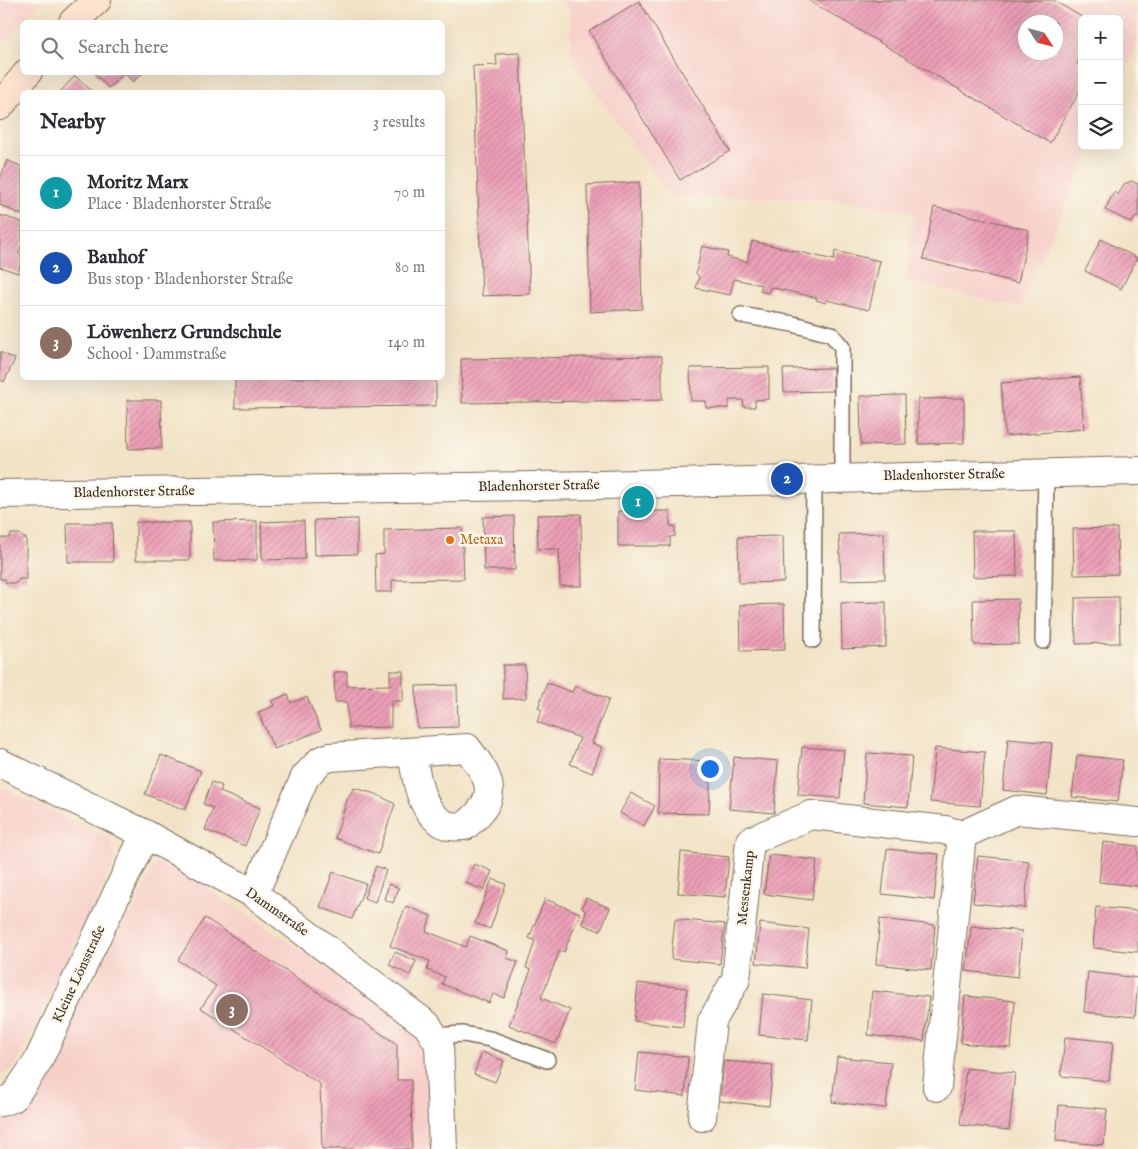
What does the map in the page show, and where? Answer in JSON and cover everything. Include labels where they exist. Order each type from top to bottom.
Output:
[{"type":"main road","points":[[76,20],[97,0]]},
{"type":"main road","points":[[0,106],[26,75]]},
{"type":"street","name":"Bladenhorster Straße","points":[[0,494],[600,485],[1138,471]]},
{"type":"street","points":[[254,894],[305,777],[311,768],[320,761],[330,757],[412,752]]},
{"type":"street","name":"Dammstraße","points":[[0,763],[145,834],[254,894],[427,1025],[439,1044],[442,1149]]},
{"type":"street","points":[[937,1087],[962,835],[1018,810],[1138,822]]},
{"type":"street","name":"Messenkamp","points":[[702,1117],[712,1021],[736,979],[750,841],[811,816],[945,830],[962,835]]},
{"type":"street","name":"Kleine Lönsstraße","points":[[0,1102],[14,1098],[37,1063],[145,834]]},
{"type":"lane","points":[[741,315],[792,324],[831,334],[842,347],[842,478]]},
{"type":"lane","points":[[1043,641],[1046,473]]},
{"type":"lane","points":[[813,640],[814,478]]},
{"type":"lane","points":[[434,1036],[463,1034],[490,1039],[547,1060]]},
{"type":"shaded area","points":[[0,0],[43,0],[25,20],[20,20],[20,25],[0,47]]},
{"type":"shaded area","points":[[563,0],[1120,0],[1138,11],[1138,43],[1123,76],[1123,15],[1078,15],[1078,150],[1090,150],[1019,308],[906,280],[913,213],[829,198],[670,197],[571,57],[570,12]]},
{"type":"shaded area","points":[[0,787],[109,837],[116,859],[14,1069],[0,1074]]},
{"type":"shaded area","points":[[157,862],[200,884],[375,998],[418,1033],[426,1049],[432,1149],[0,1149],[0,1113],[84,985],[96,987],[96,976],[125,918],[132,913]]},
{"type":"building","points":[[808,0],[1053,0],[1078,15],[1078,94],[1050,143]]},
{"type":"building","points":[[639,1],[730,151],[680,180],[589,31]]},
{"type":"building","points":[[520,53],[530,294],[482,296],[473,66],[497,65],[496,54]]},
{"type":"building","points":[[97,75],[122,75],[108,88]]},
{"type":"building","points":[[126,75],[141,75],[133,82]]},
{"type":"building","points":[[75,76],[91,90],[62,90]]},
{"type":"building","points":[[7,160],[20,166],[20,214],[0,205],[0,179]]},
{"type":"building","points":[[1132,181],[1138,184],[1138,218],[1135,217],[1132,223],[1105,210],[1114,192],[1118,195],[1124,184]]},
{"type":"building","points":[[639,182],[642,309],[590,312],[587,185]]},
{"type":"building","points":[[934,207],[1029,230],[1018,283],[923,259]]},
{"type":"building","points":[[0,215],[20,221],[20,265],[18,273],[0,267]]},
{"type":"building","points":[[1101,239],[1137,258],[1121,289],[1085,271]]},
{"type":"building","points":[[752,241],[834,260],[835,251],[880,261],[869,310],[827,300],[826,303],[816,300],[817,298],[770,287],[768,293],[760,291],[762,285],[734,279],[730,295],[696,288],[699,277],[696,273],[702,246],[728,252],[727,257],[747,262]]},
{"type":"building","points":[[0,352],[15,359],[4,382],[0,380]]},
{"type":"building","points":[[662,356],[662,400],[462,403],[461,359]]},
{"type":"building","points":[[769,367],[769,399],[755,400],[755,407],[744,407],[743,400],[729,400],[729,408],[706,408],[706,401],[691,401],[690,368]]},
{"type":"building","points":[[833,368],[833,391],[784,392],[783,369]]},
{"type":"building","points":[[1080,377],[1084,429],[1005,436],[1001,383]]},
{"type":"building","points":[[235,380],[436,380],[436,406],[235,408]]},
{"type":"building","points":[[905,395],[906,444],[861,445],[860,396]]},
{"type":"building","points":[[964,398],[964,443],[918,444],[918,399]]},
{"type":"building","points":[[127,400],[161,400],[162,448],[128,449]]},
{"type":"building","points":[[618,511],[670,511],[670,526],[675,526],[675,536],[670,537],[670,546],[618,546]]},
{"type":"building","points":[[581,514],[582,586],[560,586],[559,549],[538,549],[537,515]]},
{"type":"building","points":[[514,516],[515,570],[484,570],[483,517]]},
{"type":"building","points":[[357,519],[357,554],[315,555],[314,520]]},
{"type":"building","points":[[257,521],[257,560],[214,561],[213,522]]},
{"type":"building","points":[[304,521],[305,559],[262,560],[261,522]]},
{"type":"building","points":[[136,522],[190,522],[190,560],[136,560]]},
{"type":"building","points":[[67,523],[112,523],[113,562],[68,562]]},
{"type":"building","points":[[462,528],[464,579],[392,580],[392,592],[376,592],[375,555],[384,554],[384,530]]},
{"type":"building","points":[[1117,528],[1118,574],[1074,575],[1073,529]]},
{"type":"building","points":[[972,531],[1016,531],[1017,576],[973,577]]},
{"type":"building","points":[[884,533],[885,579],[841,580],[839,534]]},
{"type":"building","points":[[11,534],[20,534],[23,538],[26,538],[26,579],[19,579],[16,583],[6,583],[5,579],[0,579],[0,538],[9,538]]},
{"type":"building","points":[[783,536],[784,582],[739,583],[738,537]]},
{"type":"building","points":[[1119,597],[1120,643],[1076,644],[1075,598]]},
{"type":"building","points":[[1018,599],[1019,644],[974,645],[973,600]]},
{"type":"building","points":[[886,602],[886,647],[842,649],[841,603]]},
{"type":"building","points":[[784,604],[785,650],[741,651],[740,605]]},
{"type":"building","points":[[503,665],[525,665],[526,698],[503,699]]},
{"type":"building","points":[[390,671],[403,671],[403,701],[391,701],[391,727],[348,728],[347,702],[335,702],[334,672],[347,672],[347,686],[390,685]]},
{"type":"building","points":[[547,683],[572,692],[575,686],[609,699],[592,743],[602,747],[592,773],[570,764],[580,738],[537,722],[542,710],[538,708]]},
{"type":"building","points":[[457,685],[458,727],[417,728],[416,686]]},
{"type":"building","points":[[288,694],[291,703],[307,697],[321,730],[274,749],[258,712],[274,706],[272,701]]},
{"type":"building","points":[[1008,739],[1052,743],[1047,795],[1003,790]]},
{"type":"building","points":[[802,747],[844,750],[840,798],[798,795]]},
{"type":"building","points":[[935,748],[985,752],[980,806],[930,802]]},
{"type":"building","points":[[867,753],[912,756],[908,807],[863,803]]},
{"type":"building","points":[[161,755],[201,771],[185,810],[145,794]]},
{"type":"building","points":[[1077,755],[1123,760],[1118,802],[1072,797]]},
{"type":"building","points":[[734,757],[778,761],[774,813],[729,809]]},
{"type":"building","points":[[659,759],[711,761],[709,814],[658,813]]},
{"type":"building","points":[[212,782],[222,786],[220,792],[260,808],[245,846],[205,830],[213,808],[203,804]]},
{"type":"building","points":[[354,788],[376,794],[395,804],[378,854],[335,838],[348,797]]},
{"type":"building","points":[[631,793],[655,806],[644,826],[620,813]]},
{"type":"building","points":[[1103,842],[1138,846],[1138,886],[1099,882]]},
{"type":"building","points":[[887,849],[939,854],[934,900],[882,894]]},
{"type":"building","points":[[681,852],[729,857],[725,897],[678,893]]},
{"type":"building","points":[[769,855],[817,860],[812,900],[764,894]]},
{"type":"building","points":[[978,856],[1029,861],[1025,908],[973,903]]},
{"type":"building","points":[[474,864],[492,871],[484,890],[466,883]]},
{"type":"building","points":[[376,866],[386,870],[375,902],[364,898]]},
{"type":"building","points":[[333,872],[366,884],[352,919],[320,907]]},
{"type":"building","points":[[492,879],[506,884],[490,929],[475,923]]},
{"type":"building","points":[[389,884],[399,888],[393,903],[384,899]]},
{"type":"building","points":[[586,898],[610,908],[600,931],[582,924],[586,912],[582,908]]},
{"type":"building","points":[[545,899],[580,913],[564,952],[560,950],[541,998],[570,1010],[556,1044],[509,1025],[531,970],[526,968],[535,941],[529,938]]},
{"type":"building","points":[[406,906],[431,916],[426,931],[466,947],[470,936],[509,951],[507,958],[518,962],[504,998],[493,994],[489,1003],[442,984],[445,977],[427,970],[430,961],[390,946]]},
{"type":"building","points":[[1096,907],[1138,911],[1138,952],[1093,948]]},
{"type":"building","points":[[205,918],[397,1044],[397,1080],[411,1080],[412,1149],[322,1149],[320,1084],[201,1008],[216,986],[178,960]]},
{"type":"building","points":[[675,919],[725,924],[720,964],[671,959]]},
{"type":"building","points":[[880,919],[935,925],[931,970],[876,964]]},
{"type":"building","points":[[760,923],[809,929],[805,968],[756,963]]},
{"type":"building","points":[[971,926],[1022,931],[1018,977],[966,971]]},
{"type":"building","points":[[395,952],[416,961],[410,975],[389,965]]},
{"type":"building","points":[[1088,972],[1138,978],[1135,1017],[1084,1012]]},
{"type":"building","points":[[638,983],[687,988],[683,1027],[634,1021]]},
{"type":"building","points":[[872,991],[929,997],[924,1041],[868,1035]]},
{"type":"building","points":[[763,994],[812,1000],[808,1040],[759,1035]]},
{"type":"building","points":[[965,996],[1015,1001],[1011,1048],[961,1043]]},
{"type":"building","points":[[1065,1037],[1113,1042],[1109,1081],[1061,1076]]},
{"type":"building","points":[[482,1052],[504,1061],[495,1082],[474,1074]]},
{"type":"building","points":[[639,1052],[688,1057],[685,1096],[635,1090]]},
{"type":"building","points":[[837,1057],[891,1062],[886,1108],[832,1102]]},
{"type":"building","points":[[724,1061],[773,1065],[769,1106],[720,1101]]},
{"type":"building","points":[[966,1068],[1015,1073],[1009,1130],[960,1125]]},
{"type":"building","points":[[1059,1105],[1107,1109],[1104,1145],[1056,1141]]},
{"type":"place","name":"Bauhof","points":[[787,479]]},
{"type":"place","name":"Moritz Marx","points":[[638,502]]},
{"type":"place","name":"Metaxa","points":[[450,540]]},
{"type":"place","name":"Löwenherz Grundschule","points":[[232,1010]]}]
